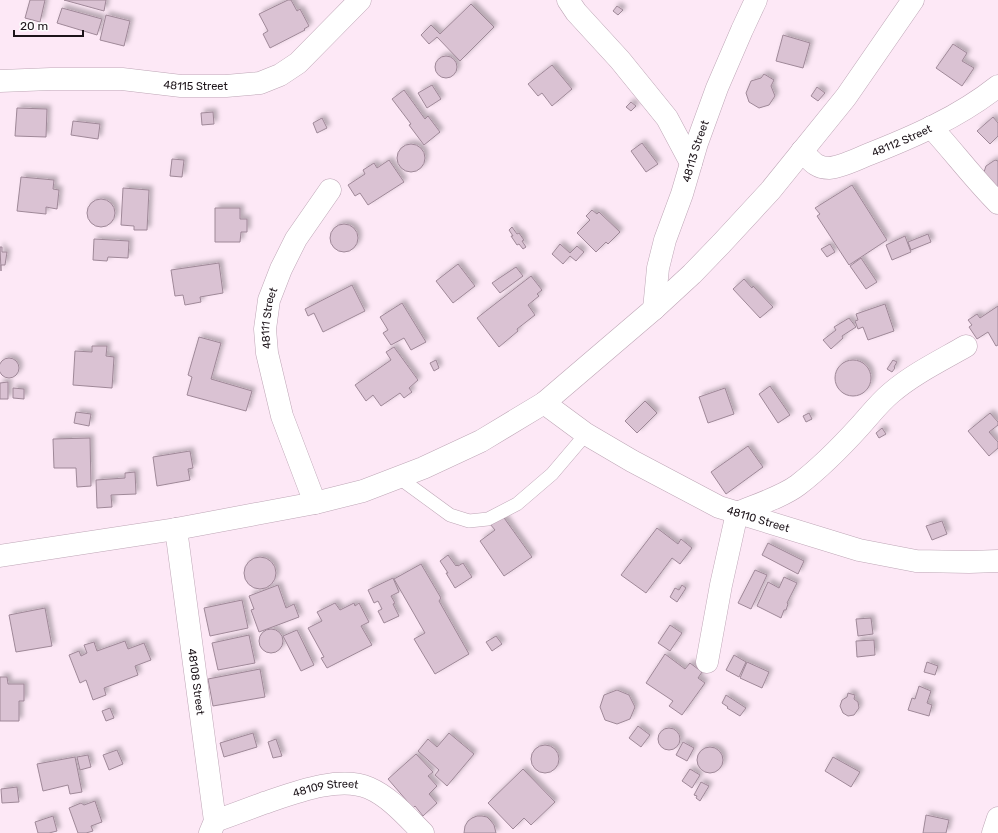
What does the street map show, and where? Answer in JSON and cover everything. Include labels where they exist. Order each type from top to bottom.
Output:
[{"type":"street","name":"48115 Street","points":[[0,81],[122,79],[181,86],[226,86],[260,83],[280,75],[298,63],[360,0]]},
{"type":"street","points":[[568,0],[576,12],[620,60],[667,118],[691,163]]},
{"type":"street","name":"48113 Street","points":[[654,309],[658,268],[665,240],[682,194],[697,143],[717,88],[756,0]]},
{"type":"street","points":[[0,556],[176,529],[315,503],[363,491],[423,468],[481,441],[544,403],[654,309],[692,274],[770,191],[846,97],[913,0]]},
{"type":"street","name":"48112 Street","points":[[802,151],[816,166],[829,168],[844,164],[885,148],[956,115],[998,86]]},
{"type":"street","points":[[932,127],[972,176],[998,203]]},
{"type":"street","name":"48111 Street","points":[[315,503],[282,416],[266,353],[264,329],[269,300],[281,269],[296,239],[330,190]]},
{"type":"street","points":[[707,662],[721,585],[737,513],[780,495],[797,486],[828,459],[879,404],[906,381],[966,346]]},
{"type":"street","name":"48110 Street","points":[[544,403],[586,434],[632,461],[719,507],[859,550],[916,561],[998,561]]},
{"type":"street","name":"48108 Street","points":[[176,529],[212,827]]},
{"type":"street","name":"48109 Street","points":[[212,827],[298,791],[330,784],[350,783],[368,788],[386,798],[423,833]]},
{"type":"street","points":[[993,833],[998,818]]},
{"type":"lane","points":[[398,477],[450,515],[469,521],[488,519],[517,504],[552,474],[586,434]]},
{"type":"building","points":[[30,0],[45,0],[40,22],[25,18]]},
{"type":"building","points":[[64,0],[106,0],[104,11]]},
{"type":"building","points":[[288,0],[291,0],[297,11],[300,9],[309,26],[304,29],[305,30],[270,48],[263,34],[268,31],[259,14]]},
{"type":"building","points":[[471,4],[494,27],[460,61],[437,37],[429,44],[421,35],[431,25],[440,34]]},
{"type":"building","points":[[617,6],[623,10],[618,15],[613,11]]},
{"type":"building","points":[[62,8],[102,19],[97,35],[57,23]]},
{"type":"building","points":[[106,15],[130,21],[124,46],[100,40]]},
{"type":"building","points":[[783,35],[810,43],[803,68],[776,61]]},
{"type":"building","points":[[953,44],[967,53],[962,61],[974,68],[962,86],[936,68]]},
{"type":"building","points":[[442,56],[450,56],[457,63],[457,71],[450,78],[442,78],[435,71],[435,63]]},
{"type":"building","points":[[552,65],[572,89],[552,106],[542,93],[538,96],[528,84]]},
{"type":"building","points":[[764,74],[774,80],[771,86],[775,96],[769,105],[759,108],[749,102],[746,93],[751,81],[761,78]]},
{"type":"building","points":[[432,85],[441,99],[427,108],[418,93]]},
{"type":"building","points":[[817,87],[825,93],[818,101],[811,96]]},
{"type":"building","points":[[404,90],[425,119],[428,116],[440,132],[424,145],[409,125],[411,124],[392,99]]},
{"type":"building","points":[[631,102],[636,106],[631,111],[626,107]]},
{"type":"building","points":[[17,108],[47,109],[46,137],[15,136]]},
{"type":"building","points":[[213,112],[214,124],[202,125],[201,113]]},
{"type":"building","points":[[993,117],[998,123],[998,136],[990,144],[977,131]]},
{"type":"building","points":[[322,118],[327,128],[317,133],[313,123]]},
{"type":"building","points":[[73,121],[100,124],[98,139],[71,135]]},
{"type":"building","points":[[642,143],[658,164],[646,172],[631,151]]},
{"type":"building","points":[[411,144],[421,148],[425,158],[421,168],[411,172],[401,168],[397,158],[401,148]]},
{"type":"building","points":[[172,159],[184,160],[182,177],[170,176]]},
{"type":"building","points":[[389,160],[404,182],[368,205],[360,193],[355,196],[348,185],[365,174],[363,170],[374,163],[377,168]]},
{"type":"building","points":[[995,160],[998,161],[998,192],[982,178],[986,166]]},
{"type":"building","points":[[21,177],[54,180],[53,189],[59,190],[57,209],[46,207],[46,214],[17,211]]},
{"type":"building","points":[[852,185],[887,240],[849,265],[817,216],[820,214],[815,208]]},
{"type":"building","points":[[123,188],[149,190],[147,230],[134,230],[134,226],[121,225]]},
{"type":"building","points":[[101,199],[111,203],[115,213],[111,223],[101,227],[91,223],[87,213],[91,203]]},
{"type":"building","points":[[215,208],[240,208],[240,219],[247,219],[247,232],[241,232],[240,242],[215,242]]},
{"type":"building","points":[[592,210],[597,214],[599,212],[620,232],[608,244],[606,242],[596,252],[577,233],[590,220],[586,216]]},
{"type":"building","points":[[344,224],[354,228],[358,238],[354,248],[344,252],[334,248],[330,238],[334,228]]},
{"type":"building","points":[[512,227],[524,240],[522,241],[526,247],[523,249],[519,244],[517,245],[511,236],[513,236],[509,230]]},
{"type":"building","points":[[928,234],[931,242],[911,250],[908,242]]},
{"type":"building","points":[[905,236],[911,252],[892,260],[886,245]]},
{"type":"building","points":[[94,239],[129,241],[128,258],[108,257],[107,261],[93,260]]},
{"type":"building","points":[[560,244],[570,253],[577,246],[584,252],[576,261],[570,256],[563,264],[552,254]]},
{"type":"building","points":[[830,244],[835,252],[827,257],[821,249]]},
{"type":"building","points":[[0,247],[2,247],[2,252],[7,252],[5,265],[1,265],[1,271]]},
{"type":"building","points":[[861,258],[877,282],[866,289],[850,266]]},
{"type":"building","points":[[219,263],[223,293],[200,297],[201,302],[185,305],[183,295],[175,296],[171,270]]},
{"type":"building","points":[[458,264],[475,286],[453,303],[436,281]]},
{"type":"building","points":[[516,267],[523,276],[500,293],[492,283]]},
{"type":"building","points":[[531,276],[542,290],[537,294],[539,296],[528,305],[535,315],[517,329],[518,331],[499,347],[477,318]]},
{"type":"building","points":[[744,279],[752,288],[753,286],[773,307],[760,318],[733,289]]},
{"type":"building","points":[[352,285],[365,311],[323,332],[314,313],[308,316],[305,309]]},
{"type":"building","points":[[402,303],[426,342],[411,350],[404,338],[391,345],[383,333],[388,330],[380,317]]},
{"type":"building","points":[[885,304],[894,331],[868,340],[863,327],[858,329],[855,321],[858,320],[856,314]]},
{"type":"building","points":[[998,306],[998,345],[996,346],[988,332],[977,339],[969,327],[972,325],[968,320],[977,314],[980,318]]},
{"type":"building","points":[[849,318],[856,327],[842,336],[843,338],[831,349],[823,340],[836,330],[834,327]]},
{"type":"building","points":[[199,337],[221,343],[211,379],[252,391],[246,411],[187,395],[192,377],[188,375]]},
{"type":"building","points":[[92,346],[107,346],[106,356],[114,357],[112,388],[73,385],[75,351],[92,352]]},
{"type":"building","points":[[394,347],[418,380],[409,388],[412,392],[404,398],[400,393],[381,406],[373,395],[366,401],[355,385],[391,360],[386,352]]},
{"type":"building","points":[[9,358],[16,361],[19,368],[16,375],[9,378],[2,375],[-1,368],[2,361]]},
{"type":"building","points":[[436,360],[439,368],[434,371],[430,363]]},
{"type":"building","points":[[857,360],[866,365],[870,371],[870,385],[866,391],[857,396],[849,396],[840,391],[836,385],[835,374],[840,365],[846,361]]},
{"type":"building","points":[[893,360],[897,362],[892,372],[887,369]]},
{"type":"building","points":[[8,382],[8,399],[0,399],[0,383]]},
{"type":"building","points":[[770,386],[790,415],[778,423],[759,394]]},
{"type":"building","points":[[13,388],[24,389],[24,399],[13,398]]},
{"type":"building","points":[[725,388],[734,414],[708,423],[699,397]]},
{"type":"building","points":[[645,401],[657,413],[637,433],[625,421]]},
{"type":"building","points":[[76,412],[91,414],[89,426],[74,423]]},
{"type":"building","points":[[809,413],[812,419],[806,422],[803,416]]},
{"type":"building","points":[[990,413],[998,422],[998,425],[989,432],[998,442],[998,448],[989,456],[968,431]]},
{"type":"building","points":[[882,428],[886,434],[879,438],[876,433]]},
{"type":"building","points":[[90,438],[91,486],[77,487],[76,468],[54,468],[53,439]]},
{"type":"building","points":[[748,446],[763,467],[726,494],[711,472]]},
{"type":"building","points":[[190,451],[193,468],[188,469],[190,480],[157,486],[153,457]]},
{"type":"building","points":[[135,472],[136,494],[111,495],[112,507],[97,508],[96,480],[125,478],[125,473]]},
{"type":"building","points":[[502,515],[532,557],[504,576],[480,541],[495,530],[490,524]]},
{"type":"building","points":[[942,521],[947,534],[932,540],[926,526]]},
{"type":"building","points":[[657,528],[678,544],[681,539],[692,548],[680,564],[672,558],[646,593],[621,575]]},
{"type":"building","points":[[768,543],[804,561],[798,574],[762,555]]},
{"type":"building","points":[[448,555],[456,566],[463,563],[472,577],[455,588],[440,561]]},
{"type":"building","points":[[260,557],[269,560],[273,564],[276,573],[273,582],[269,586],[260,589],[251,586],[247,582],[244,573],[247,564],[251,560]]},
{"type":"building","points":[[421,564],[441,598],[439,601],[469,654],[435,674],[414,639],[425,633],[394,579]]},
{"type":"building","points":[[755,570],[767,575],[751,609],[738,603]]},
{"type":"building","points":[[784,577],[797,583],[787,603],[786,610],[784,610],[781,618],[757,606],[768,582],[779,588]]},
{"type":"building","points":[[393,578],[399,592],[391,596],[399,616],[384,623],[378,611],[382,609],[378,601],[374,603],[368,590]]},
{"type":"building","points":[[278,585],[286,608],[294,604],[299,617],[259,632],[251,610],[254,609],[249,596]]},
{"type":"building","points":[[682,585],[686,588],[677,602],[670,597],[675,588],[679,590]]},
{"type":"building","points":[[242,600],[248,628],[210,636],[204,608]]},
{"type":"building","points":[[335,603],[340,610],[354,603],[355,606],[359,603],[369,622],[361,626],[372,645],[327,668],[321,658],[324,657],[308,628],[322,621],[317,612]]},
{"type":"building","points":[[45,608],[52,646],[16,652],[9,615]]},
{"type":"building","points":[[871,618],[873,634],[858,636],[856,619]]},
{"type":"building","points":[[670,625],[682,633],[670,651],[658,643]]},
{"type":"building","points":[[271,629],[276,630],[282,636],[282,646],[276,652],[271,653],[266,652],[260,646],[259,641],[260,636],[266,630]]},
{"type":"building","points":[[297,630],[314,665],[301,671],[283,636]]},
{"type":"building","points":[[249,635],[255,663],[218,670],[212,643]]},
{"type":"building","points":[[496,636],[502,644],[492,651],[486,642]]},
{"type":"building","points":[[874,640],[875,655],[857,657],[856,641]]},
{"type":"building","points":[[125,641],[128,649],[144,643],[151,660],[135,666],[138,675],[104,688],[106,695],[93,700],[86,680],[80,683],[69,655],[79,651],[81,656],[87,653],[84,645],[94,642],[97,651]]},
{"type":"building","points":[[665,654],[685,669],[690,663],[702,672],[698,678],[705,683],[682,715],[669,706],[673,701],[646,683]]},
{"type":"building","points":[[734,655],[746,662],[739,677],[726,670]]},
{"type":"building","points":[[747,662],[769,672],[762,688],[740,678]]},
{"type":"building","points":[[927,662],[938,666],[935,675],[924,672]]},
{"type":"building","points":[[260,669],[265,697],[213,706],[208,679]]},
{"type":"building","points":[[0,677],[7,677],[8,684],[24,684],[24,701],[19,701],[19,721],[0,721]]},
{"type":"building","points":[[919,686],[931,691],[927,703],[932,705],[929,716],[908,710],[912,698],[915,699]]},
{"type":"building","points":[[617,690],[629,695],[635,707],[630,719],[617,724],[605,720],[600,707],[604,695]]},
{"type":"building","points":[[848,693],[855,695],[854,699],[858,702],[859,708],[854,715],[848,716],[843,713],[840,706],[842,700],[847,697]]},
{"type":"building","points":[[726,695],[746,708],[740,716],[722,703]]},
{"type":"building","points":[[110,708],[114,718],[106,721],[102,711]]},
{"type":"building","points":[[638,726],[650,735],[641,747],[629,738]]},
{"type":"building","points":[[665,728],[673,728],[680,735],[680,743],[673,750],[665,750],[658,743],[658,735]]},
{"type":"building","points":[[253,733],[257,747],[224,757],[220,743]]},
{"type":"building","points":[[449,733],[474,754],[447,786],[435,775],[439,770],[418,751],[428,739],[437,747]]},
{"type":"building","points":[[276,739],[282,756],[273,758],[268,742]]},
{"type":"building","points":[[683,742],[694,748],[687,761],[676,755]]},
{"type":"building","points":[[545,745],[551,746],[555,749],[558,753],[558,765],[555,769],[551,772],[545,773],[539,772],[535,769],[532,765],[531,759],[532,753],[535,749],[539,746]]},
{"type":"building","points":[[710,747],[719,751],[723,760],[719,769],[710,773],[701,769],[697,760],[701,751]]},
{"type":"building","points":[[117,750],[123,764],[109,770],[103,755]]},
{"type":"building","points":[[416,754],[433,772],[428,776],[437,786],[429,794],[437,803],[423,816],[415,806],[413,808],[388,779]]},
{"type":"building","points":[[88,755],[91,767],[80,770],[77,757]]},
{"type":"building","points":[[75,757],[82,792],[70,794],[68,785],[43,791],[37,764]]},
{"type":"building","points":[[833,757],[860,772],[851,787],[825,771]]},
{"type":"building","points":[[523,769],[555,802],[531,825],[524,818],[513,829],[488,803]]},
{"type":"building","points":[[690,769],[700,775],[692,788],[682,781]]},
{"type":"building","points":[[701,782],[709,786],[700,801],[696,798],[697,796],[694,795]]},
{"type":"building","points":[[17,787],[19,802],[2,803],[1,789]]},
{"type":"building","points":[[95,801],[102,822],[91,826],[93,831],[78,833],[69,808],[81,803],[84,805]]},
{"type":"building","points":[[926,815],[949,820],[946,833],[923,833]]},
{"type":"building","points":[[53,816],[57,831],[38,833],[35,822]]},
{"type":"building","points":[[477,816],[487,817],[494,825],[496,833],[464,833],[465,826],[468,821]]}]
